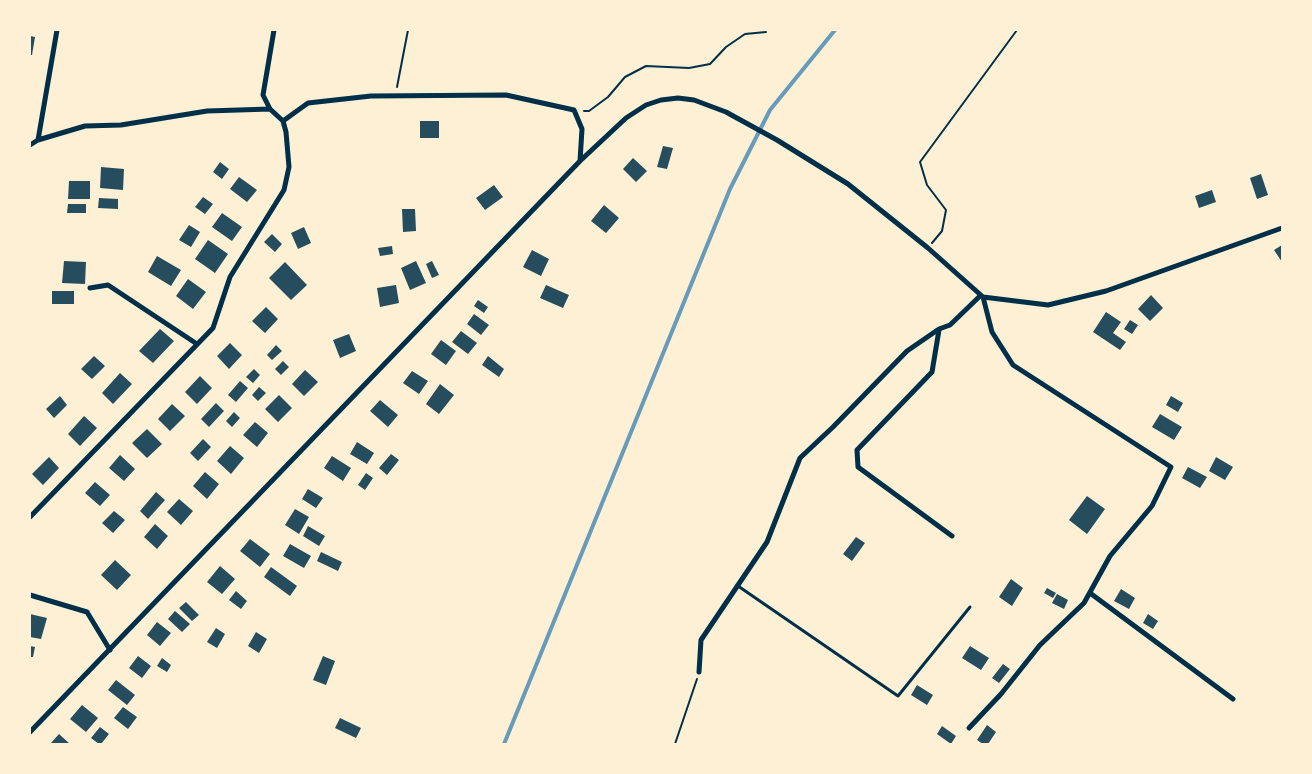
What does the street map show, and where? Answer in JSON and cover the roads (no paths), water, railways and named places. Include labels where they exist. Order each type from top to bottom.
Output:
[{"type":"street","points":[[38,140],[57,30]]},
{"type":"street","points":[[30,517],[213,328],[230,277],[284,190],[289,167],[286,132],[283,121],[270,109],[263,95],[274,30]]},
{"type":"street","points":[[283,121],[308,103],[371,96],[506,96],[574,110],[582,129],[580,161]]},
{"type":"street","points":[[30,732],[580,161],[626,118],[646,105],[661,100],[678,98],[694,100],[726,112],[777,140],[848,184],[928,248],[982,297],[992,332],[1013,365],[1171,468],[1152,506],[1110,556],[1084,603],[1040,644],[1001,694],[970,728]]},
{"type":"street","points":[[30,145],[38,140],[85,126],[121,125],[207,111],[270,109]]},
{"type":"street","points":[[699,672],[701,640],[767,542],[800,458],[907,351],[939,330],[950,326],[982,297],[1048,305],[1106,291],[1282,228]]},
{"type":"street","points":[[90,288],[108,285],[197,344]]},
{"type":"street","points":[[939,330],[932,372],[857,450],[858,467],[952,536]]},
{"type":"street","points":[[1090,593],[1233,699]]},
{"type":"street","points":[[30,595],[87,612],[110,650]]},
{"type":"lane","points":[[738,586],[898,696],[970,607]]},
{"type":"waterway","points":[[504,744],[730,189],[770,110],[835,30]]}]
